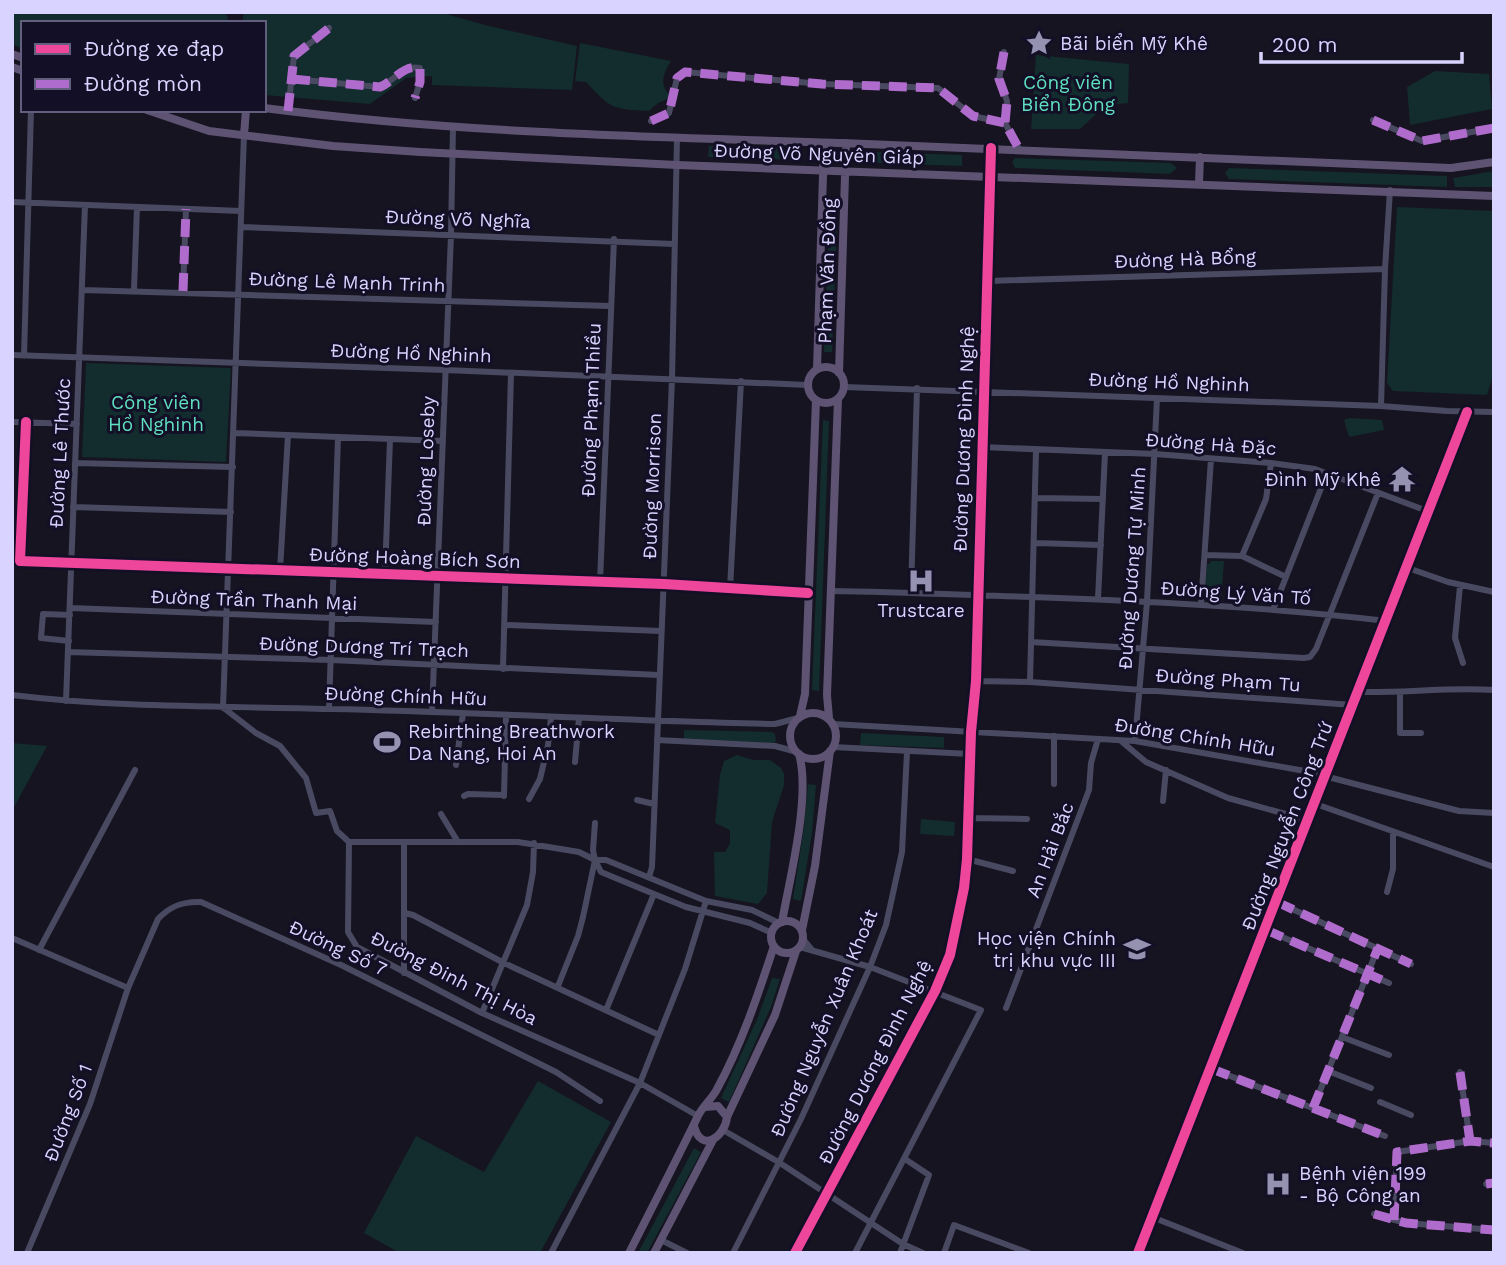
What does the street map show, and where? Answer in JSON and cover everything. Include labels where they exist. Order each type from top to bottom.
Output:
[{"type":"main road","name":"Đường Võ Nguyên Giáp","points":[[266,108],[453,127],[677,138],[1020,149],[1451,168],[1494,162]]},
{"type":"main road","name":"Đường Võ Nguyên Giáp","points":[[153,112],[209,131],[333,146],[452,154],[1494,196]]},
{"type":"main road","points":[[244,135],[246,112]]},
{"type":"main road","name":"Phạm Văn Đồng","points":[[817,369],[824,143]]},
{"type":"main road","name":"Phạm Văn Đồng","points":[[839,373],[846,143]]},
{"type":"main road","points":[[1199,183],[1200,157]]},
{"type":"main road","points":[[694,1126],[701,1139],[713,1140],[719,1137],[775,1015],[800,942],[836,736],[827,695],[838,399],[844,387],[839,373],[831,368],[817,369],[812,373],[808,385],[816,400],[829,403],[838,399]]},
{"type":"main road","points":[[629,1253],[698,1116],[715,1093],[740,1041],[774,946],[772,933],[781,922],[793,864],[803,771],[790,735],[799,717],[805,694],[816,400]]},
{"type":"main road","points":[[799,717],[818,713],[831,721]]},
{"type":"main road","points":[[798,753],[815,759],[832,749]]},
{"type":"main road","points":[[781,922],[793,922],[800,942]]},
{"type":"main road","points":[[774,946],[784,953],[800,942]]},
{"type":"main road","points":[[705,1107],[718,1106],[727,1117]]},
{"type":"main road","points":[[654,1253],[713,1140]]},
{"type":"street","points":[[288,111],[296,52],[329,28]]},
{"type":"street","points":[[1004,52],[999,79],[1007,101],[1005,123],[1020,149]]},
{"type":"street","points":[[292,79],[380,87],[415,66],[420,68],[421,82],[415,98]]},
{"type":"street","points":[[651,121],[669,114],[677,78],[685,72],[822,84],[938,88],[973,116],[1005,123]]},
{"type":"street","points":[[24,356],[31,112]]},
{"type":"street","points":[[1373,120],[1422,141],[1494,128]]},
{"type":"street","name":"Đường Loseby","points":[[432,712],[453,127]]},
{"type":"street","points":[[244,135],[223,708],[256,733],[280,746],[306,778],[316,813],[330,811],[337,831],[349,842],[534,843],[579,852],[595,860],[606,860],[706,901],[752,910],[781,922]]},
{"type":"street","name":"Đường Morrison","points":[[649,877],[652,867],[672,379],[677,138]]},
{"type":"street","name":"Đường Dương Đình Nghệ","points":[[971,732],[976,681],[976,595],[990,148]]},
{"type":"street","points":[[1381,406],[1390,190]]},
{"type":"street","points":[[12,202],[241,211]]},
{"type":"street","name":"Đường Lê Thước","points":[[66,701],[85,205]]},
{"type":"street","points":[[134,290],[137,207]]},
{"type":"street","points":[[183,291],[186,209]]},
{"type":"street","name":"Đường Võ Nghĩa","points":[[241,226],[614,239],[674,244]]},
{"type":"street","name":"Đường Phạm Thiều","points":[[600,582],[614,239]]},
{"type":"street","name":"Đường Hà Bổng","points":[[987,281],[1387,272]]},
{"type":"street","name":"Đường Lê Mạnh Trinh","points":[[83,289],[610,306]]},
{"type":"street","name":"Đường Hồ Nghinh","points":[[12,355],[808,385]]},
{"type":"street","points":[[503,669],[511,373]]},
{"type":"street","points":[[730,589],[741,382]]},
{"type":"street","name":"Đường Hồ Nghinh","points":[[844,387],[1494,412]]},
{"type":"street","points":[[911,592],[917,388]]},
{"type":"street","name":"Đường Dương Tự Minh","points":[[1135,741],[1147,602],[1157,398]]},
{"type":"street","name":"Đường Nguyễn Công Trứ","points":[[1138,1253],[1467,412]]},
{"type":"street","points":[[12,422],[77,424]]},
{"type":"street","name":"Đường Hoàng Bích Sơn","points":[[26,422],[20,561],[664,584],[808,593]]},
{"type":"street","points":[[234,433],[443,441]]},
{"type":"street","points":[[280,570],[288,435]]},
{"type":"street","points":[[329,709],[338,437]]},
{"type":"street","points":[[385,574],[390,439]]},
{"type":"street","name":"Đường Hà Đặc","points":[[982,447],[1155,454],[1271,463],[1327,473],[1430,512]]},
{"type":"street","points":[[1030,682],[1036,450]]},
{"type":"street","points":[[1098,599],[1105,453]]},
{"type":"street","points":[[1201,605],[1211,458]]},
{"type":"street","points":[[75,463],[233,467]]},
{"type":"street","points":[[1242,556],[1266,499],[1271,463]]},
{"type":"street","points":[[1273,610],[1327,473]]},
{"type":"street","points":[[1031,642],[1310,657],[1316,649],[1378,493]]},
{"type":"street","points":[[1035,498],[1103,499]]},
{"type":"street","points":[[73,507],[231,512]]},
{"type":"street","points":[[1035,543],[1101,545]]},
{"type":"street","points":[[1205,555],[1242,556],[1286,577]]},
{"type":"street","points":[[1408,568],[1460,586],[1494,592]]},
{"type":"street","points":[[1460,586],[1455,638],[1463,663]]},
{"type":"street","name":"Đường Lý Văn Tố","points":[[831,591],[1098,599],[1273,610],[1387,621]]},
{"type":"street","name":"Đường Trần Thanh Mại","points":[[69,641],[41,638],[43,614],[70,612],[226,615],[436,622]]},
{"type":"street","points":[[505,625],[661,631]]},
{"type":"street","name":"Đường Dương Trí Trạch","points":[[68,652],[331,660],[659,675]]},
{"type":"street","name":"Đường Phạm Tu","points":[[976,681],[1030,682],[1353,705]]},
{"type":"street","points":[[1359,692],[1494,690]]},
{"type":"street","points":[[1400,693],[1400,733],[1421,733]]},
{"type":"street","name":"Đường Chính Hữu","points":[[12,695],[66,701],[223,708],[432,712],[657,721],[775,724],[790,722],[799,717]]},
{"type":"street","points":[[456,765],[463,713]]},
{"type":"street","points":[[464,796],[504,796],[506,715]]},
{"type":"street","points":[[529,799],[540,779],[551,717]]},
{"type":"street","points":[[575,762],[579,718]]},
{"type":"street","name":"Đường Chính Hữu","points":[[831,721],[1135,741],[1324,775],[1459,811],[1494,813]]},
{"type":"street","points":[[832,749],[970,754],[971,732]]},
{"type":"street","points":[[1054,736],[1054,784]]},
{"type":"street","name":"An Hải Bắc","points":[[1006,1009],[1089,790],[1091,763],[1098,739]]},
{"type":"street","points":[[657,740],[775,746],[798,753]]},
{"type":"street","name":"Đường Nguyễn Công Trứ","points":[[1119,740],[1146,762],[1228,798],[1307,820]]},
{"type":"street","name":"Đường Nguyễn Xuân Khoát","points":[[733,1253],[780,1163],[870,967],[886,925],[902,852],[907,752]]},
{"type":"street","name":"Đường Dương Đình Nghệ","points":[[795,1253],[935,991],[950,955],[962,901],[967,859],[970,754]]},
{"type":"street","points":[[39,950],[135,770]]},
{"type":"street","points":[[1163,801],[1166,770]]},
{"type":"street","points":[[637,800],[654,804]]},
{"type":"street","points":[[1313,803],[1494,867]]},
{"type":"street","points":[[441,814],[458,842]]},
{"type":"street","points":[[969,818],[1027,818]]},
{"type":"street","points":[[595,823],[593,850],[601,872],[687,907],[750,923],[772,933]]},
{"type":"street","points":[[1387,892],[1393,869],[1393,832]]},
{"type":"street","name":"Đường Đinh Thị Hòa","points":[[349,842],[348,932],[357,947],[482,1013],[640,1083],[698,1116]]},
{"type":"street","points":[[404,842],[404,973]]},
{"type":"street","points":[[482,1013],[527,905],[533,872],[534,843]]},
{"type":"street","points":[[967,859],[1013,871]]},
{"type":"street","points":[[558,986],[578,936],[595,860]]},
{"type":"street","points":[[607,1010],[654,894]]},
{"type":"street","points":[[551,1253],[640,1083],[685,969],[706,901]]},
{"type":"street","name":"Đường Số 7","points":[[130,985],[158,919],[165,911],[178,904],[201,902],[328,959],[508,1048],[556,1072],[600,1101]]},
{"type":"street","points":[[1277,902],[1411,964]]},
{"type":"street","points":[[405,913],[504,963],[659,1035]]},
{"type":"street","points":[[1266,930],[1389,983]]},
{"type":"street","points":[[12,938],[130,985]]},
{"type":"street","points":[[800,942],[813,951],[870,967],[981,1010],[855,1253]]},
{"type":"street","points":[[1313,1108],[1378,948]]},
{"type":"street","name":"Đường Số 1","points":[[27,1253],[90,1104],[130,985]]},
{"type":"street","points":[[1342,1037],[1389,1055]]},
{"type":"street","points":[[1212,1069],[1385,1136]]},
{"type":"street","points":[[1328,1071],[1371,1088]]},
{"type":"street","points":[[1460,1072],[1470,1141]]},
{"type":"street","points":[[1380,1102],[1411,1115]]},
{"type":"street","points":[[723,1130],[780,1163],[903,1244],[923,1253]]},
{"type":"street","points":[[1394,1220],[1398,1152],[1470,1141],[1494,1143]]},
{"type":"street","points":[[900,1253],[929,1175],[905,1159]]},
{"type":"street","points":[[1374,1214],[1406,1223],[1494,1230]]},
{"type":"street","points":[[1152,1217],[1243,1253]]},
{"type":"street","points":[[944,1253],[954,1225],[1029,1253]]},
{"type":"street","points":[[661,1240],[687,1253]]},
{"type":"green space","points":[[12,12],[226,12],[228,21],[21,21],[21,48],[12,44]]},
{"type":"green space","points":[[244,12],[439,12],[577,46],[572,90],[432,85],[432,76],[406,78],[370,104],[266,95],[266,21],[242,21]]},
{"type":"green space","points":[[580,43],[671,61],[663,84],[672,97],[658,103],[649,111],[619,108],[607,103],[586,82],[575,81]]},
{"type":"green space","name":"Công viên Biển Đông","points":[[1036,55],[1129,64],[1128,103],[1106,105],[1080,129],[1031,129]]},
{"type":"green space","points":[[1435,71],[1489,74],[1492,109],[1410,125],[1407,87]]},
{"type":"green space","points":[[709,146],[796,149],[795,160],[708,157]]},
{"type":"green space","points":[[876,152],[962,155],[962,166],[876,163]]},
{"type":"green space","points":[[1015,158],[1171,163],[1177,168],[1170,174],[1015,168],[1012,162]]},
{"type":"green space","points":[[1229,168],[1447,176],[1447,187],[1229,179],[1225,173]]},
{"type":"green space","points":[[1494,171],[1494,187],[1455,187],[1453,178]]},
{"type":"green space","points":[[830,198],[838,198],[832,352],[824,352]]},
{"type":"green space","points":[[1397,207],[1494,211],[1494,373],[1487,395],[1393,391],[1387,383]]},
{"type":"green space","name":"Công viên Hồ Nghinh","points":[[86,363],[231,368],[226,462],[82,457]]},
{"type":"green space","points":[[823,420],[829,421],[819,691],[812,690]]},
{"type":"green space","points":[[1344,420],[1382,420],[1384,430],[1349,437]]},
{"type":"green space","points":[[1212,561],[1224,561],[1221,602],[1210,602],[1204,598],[1207,565]]},
{"type":"green space","points":[[684,730],[771,732],[775,734],[776,741],[684,740]]},
{"type":"green space","points":[[861,733],[944,737],[944,748],[860,745]]},
{"type":"green space","points":[[12,743],[47,746],[12,811]]},
{"type":"green space","points":[[737,755],[753,760],[770,760],[781,768],[784,774],[784,785],[772,822],[767,893],[758,904],[715,896],[714,852],[725,852],[730,843],[730,830],[715,823],[720,775],[724,761]]},
{"type":"green space","points":[[808,784],[816,785],[812,833],[801,901],[793,899]]},
{"type":"green space","points":[[921,819],[955,822],[954,836],[920,834]]},
{"type":"green space","points":[[772,978],[780,979],[771,1007],[729,1102],[721,1098],[758,1017]]},
{"type":"green space","points":[[538,1081],[611,1122],[540,1253],[400,1253],[364,1233],[416,1136],[484,1172]]},
{"type":"green space","points":[[694,1148],[701,1152],[647,1253],[638,1253]]},
{"type":"marked path","points":[[288,111],[294,56],[329,28]]},
{"type":"marked path","points":[[1004,52],[999,79],[1007,101],[1005,123],[1019,149]]},
{"type":"marked path","points":[[292,79],[380,87],[414,67],[420,68],[420,82],[415,98]]},
{"type":"marked path","points":[[651,121],[669,113],[677,78],[685,72],[822,84],[938,88],[973,116],[1005,123]]},
{"type":"marked path","points":[[1373,120],[1422,141],[1494,128]]},
{"type":"marked path","points":[[183,291],[186,209]]},
{"type":"marked path","points":[[1277,902],[1411,964]]},
{"type":"marked path","points":[[1266,930],[1389,983]]},
{"type":"marked path","points":[[1313,1108],[1378,948]]},
{"type":"marked path","points":[[1212,1069],[1385,1136]]},
{"type":"marked path","points":[[1460,1072],[1470,1141]]},
{"type":"marked path","points":[[1394,1220],[1397,1152],[1470,1141],[1494,1143]]},
{"type":"marked path","points":[[1486,1184],[1494,1183]]},
{"type":"marked path","points":[[1374,1214],[1406,1223],[1494,1230]]},
{"type":"cycle path","points":[[795,1253],[935,991],[950,955],[964,888],[976,681],[991,148]]},
{"type":"cycle path","points":[[1138,1253],[1467,412]]},
{"type":"cycle path","points":[[26,422],[20,561],[664,584],[808,593]]},
{"type":"place","name":"Bãi biển Mỹ Khê","points":[[1039,43]]},
{"type":"place","name":"Đình Mỹ Khê","points":[[1402,479]]},
{"type":"place","name":"Trustcare","points":[[921,581]]},
{"type":"place","name":"Rebirthing Breathwork Da Nang, Hoi An","points":[[387,742]]},
{"type":"place","name":"Học viện Chính trị khu vực III","points":[[1137,949]]},
{"type":"place","name":"Bệnh viện 199 - Bộ Công an","points":[[1278,1184]]}]
